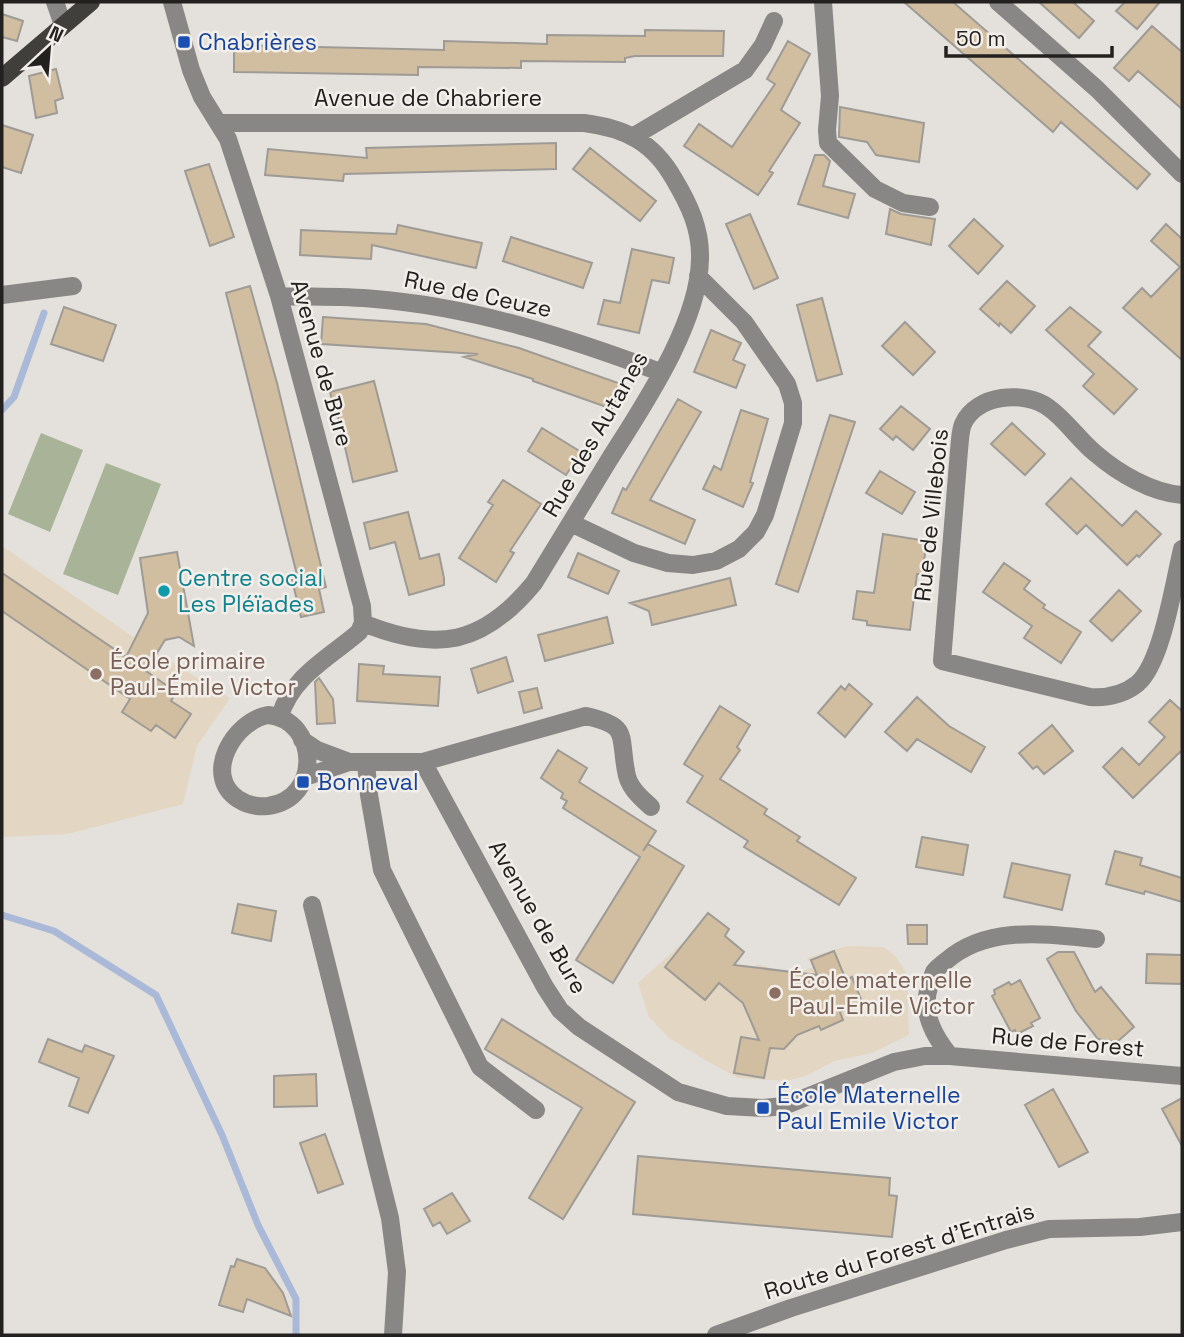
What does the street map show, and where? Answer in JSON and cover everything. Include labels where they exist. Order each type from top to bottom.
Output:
[{"type":"main road","points":[[2,78],[90,2]]},
{"type":"street","points":[[55,2],[63,25]]},
{"type":"street","name":"Avenue de Bure","points":[[172,2],[191,70],[202,97],[228,139],[279,296],[361,597],[363,623]]},
{"type":"street","points":[[823,2],[830,96],[828,143],[875,189],[904,203],[930,207]]},
{"type":"street","points":[[999,2],[1097,89],[1182,174]]},
{"type":"street","points":[[634,136],[745,70],[763,45],[774,21]]},
{"type":"street","name":"Avenue de Chabriere","points":[[219,123],[584,123],[608,126],[634,136]]},
{"type":"street","name":"Rue des Autanes","points":[[363,623],[395,634],[442,640],[460,638],[495,621],[518,603],[534,583],[642,407],[681,331],[695,295],[700,258],[698,229],[689,203],[672,174],[654,152],[634,136]]},
{"type":"street","points":[[571,523],[634,553],[668,563],[693,565],[716,561],[739,549],[756,532],[765,515],[793,423],[793,403],[787,384],[744,322],[698,276]]},
{"type":"street","points":[[2,295],[73,285]]},
{"type":"street","name":"Rue de Ceuze","points":[[279,296],[375,299],[454,310],[580,342],[660,372]]},
{"type":"street","name":"Rue de Villebois","points":[[1182,495],[1171,494],[1124,474],[1096,454],[1049,407],[1030,398],[988,401],[974,409],[963,424],[959,450],[942,660],[1090,697],[1103,698],[1121,694],[1137,684],[1146,674],[1156,655],[1182,550]]},
{"type":"street","points":[[280,716],[300,678],[359,632],[363,623]]},
{"type":"street","points":[[280,716],[295,725],[302,740],[307,759],[305,777],[294,796],[284,803],[261,807],[236,798],[227,789],[221,775],[223,761],[238,730],[255,717],[280,716]]},
{"type":"street","points":[[305,777],[358,763],[423,762],[586,716],[606,721],[620,731],[626,773],[633,790],[651,807]]},
{"type":"street","points":[[302,740],[317,750],[358,763]]},
{"type":"street","name":"Avenue de Bure","points":[[423,762],[560,1010],[579,1027],[678,1091],[727,1105],[764,1108],[784,1106],[894,1062],[925,1056],[950,1056]]},
{"type":"street","points":[[358,763],[369,796],[382,870],[480,1067],[536,1110]]},
{"type":"street","points":[[312,905],[390,1218],[397,1272],[393,1335]]},
{"type":"street","points":[[950,1056],[935,1037],[927,1014],[927,994],[934,971],[952,955],[976,941],[1024,934],[1096,939]]},
{"type":"street","name":"Rue de Forest","points":[[950,1056],[1182,1076]]},
{"type":"street","name":"Route du Forest d'Entrais","points":[[716,1335],[790,1308],[1006,1240],[1049,1230],[1140,1227],[1182,1222]]},
{"type":"shaded area","name":"École primaire Paul-Émile Victor","points":[[2,546],[152,650],[230,698],[197,746],[183,804],[68,834],[2,837]]},
{"type":"shaded area","name":"École maternelle Paul-Emile Victor","points":[[708,913],[729,929],[725,936],[744,952],[736,963],[752,975],[757,964],[781,971],[785,979],[813,967],[807,958],[847,946],[884,947],[895,956],[907,974],[909,1035],[872,1053],[834,1061],[808,1075],[787,1081],[738,1078],[705,1060],[669,1038],[649,1017],[638,983],[688,938]]},
{"type":"green space","points":[[41,433],[83,450],[50,532],[8,514]]},
{"type":"green space","points":[[106,463],[161,484],[118,595],[63,574]]},
{"type":"building","points":[[904,2],[953,2],[1150,174],[1137,189],[1061,122],[1053,132]]},
{"type":"building","points":[[1039,2],[1073,2],[1094,21],[1079,38]]},
{"type":"building","points":[[1125,2],[1160,2],[1137,29],[1116,11]]},
{"type":"building","points":[[2,14],[23,21],[17,41],[2,37]]},
{"type":"building","points":[[1152,26],[1182,52],[1182,109],[1138,71],[1129,81],[1114,68]]},
{"type":"building","points":[[645,30],[724,31],[723,56],[635,56],[625,58],[625,62],[521,61],[521,68],[418,67],[418,75],[234,72],[234,45],[444,50],[444,41],[547,44],[547,35],[645,36]]},
{"type":"building","points":[[788,41],[810,54],[781,110],[800,123],[769,171],[773,173],[758,195],[684,146],[699,124],[732,147],[775,84],[767,79]]},
{"type":"building","points":[[56,69],[63,98],[55,101],[57,113],[36,118],[29,76]]},
{"type":"building","points":[[840,107],[924,123],[919,162],[876,155],[867,142],[839,137]]},
{"type":"building","points":[[2,125],[33,135],[21,173],[2,167]]},
{"type":"building","points":[[556,143],[556,169],[344,174],[343,181],[265,175],[268,149],[367,158],[366,148]]},
{"type":"building","points":[[590,148],[656,201],[640,221],[573,169]]},
{"type":"building","points":[[815,155],[824,155],[830,161],[823,186],[855,194],[848,218],[798,204]]},
{"type":"building","points":[[209,164],[234,237],[210,246],[185,171]]},
{"type":"building","points":[[890,209],[901,214],[935,219],[931,245],[886,234]]},
{"type":"building","points":[[750,214],[778,278],[754,289],[726,224]]},
{"type":"building","points":[[974,219],[1003,246],[978,274],[949,246]]},
{"type":"building","points":[[1166,224],[1182,239],[1182,360],[1123,308],[1142,288],[1151,297],[1180,267],[1151,241]]},
{"type":"building","points":[[398,225],[482,243],[476,268],[372,245],[371,259],[300,255],[301,230],[396,234]]},
{"type":"building","points":[[511,237],[592,263],[583,288],[503,261]]},
{"type":"building","points":[[632,249],[674,258],[669,283],[652,280],[639,333],[598,324],[604,300],[620,303]]},
{"type":"building","points":[[1007,281],[1035,306],[1011,333],[980,309]]},
{"type":"building","points":[[250,286],[277,383],[326,587],[319,589],[324,612],[301,617],[292,580],[298,579],[226,293]]},
{"type":"building","points":[[822,298],[842,374],[817,381],[797,305]]},
{"type":"building","points":[[64,307],[116,325],[103,361],[51,344]]},
{"type":"building","points":[[1070,307],[1101,332],[1088,346],[1137,389],[1114,414],[1083,386],[1094,374],[1046,330]]},
{"type":"building","points":[[323,317],[426,324],[519,348],[621,384],[612,409],[533,379],[464,357],[478,354],[321,344]]},
{"type":"building","points":[[905,322],[935,352],[913,375],[882,346]]},
{"type":"building","points":[[711,330],[741,343],[733,360],[745,365],[736,388],[694,372]]},
{"type":"building","points":[[374,381],[397,471],[353,482],[330,392]]},
{"type":"building","points":[[678,399],[701,412],[650,500],[695,520],[685,544],[612,513],[623,488],[626,490]]},
{"type":"building","points":[[901,406],[930,429],[913,450],[896,436],[893,440],[880,429]]},
{"type":"building","points":[[741,410],[768,419],[750,482],[753,483],[743,507],[703,489],[714,466],[721,470]]},
{"type":"building","points":[[830,415],[855,422],[798,592],[776,584]]},
{"type":"building","points":[[1012,423],[1045,454],[1025,475],[991,444]]},
{"type":"building","points":[[542,428],[581,452],[566,475],[528,451]]},
{"type":"building","points":[[880,471],[915,492],[902,514],[866,493]]},
{"type":"building","points":[[1071,478],[1122,526],[1136,511],[1161,534],[1139,557],[1137,555],[1127,565],[1086,525],[1077,534],[1046,504]]},
{"type":"building","points":[[503,480],[541,504],[510,551],[514,553],[496,582],[459,558],[493,505],[488,502]]},
{"type":"building","points":[[408,512],[420,559],[439,554],[444,578],[444,585],[409,595],[395,542],[370,549],[364,523]]},
{"type":"building","points":[[883,534],[927,541],[922,574],[917,574],[910,630],[867,625],[867,621],[853,619],[857,591],[874,593]]},
{"type":"building","points":[[177,552],[194,646],[179,637],[165,640],[146,671],[176,692],[171,701],[191,714],[175,738],[156,725],[151,731],[122,712],[130,699],[2,611],[2,573],[126,657],[148,613],[140,558]]},
{"type":"building","points":[[578,553],[619,571],[608,594],[568,577]]},
{"type":"building","points":[[1004,563],[1030,581],[1024,589],[1045,605],[1043,608],[1081,632],[1061,663],[1024,638],[1032,626],[983,592]]},
{"type":"building","points":[[730,578],[736,605],[652,625],[649,611],[630,603]]},
{"type":"building","points":[[1119,590],[1141,611],[1112,641],[1090,621]]},
{"type":"building","points":[[607,617],[613,643],[545,661],[538,635]]},
{"type":"building","points":[[506,657],[513,681],[478,693],[471,669]]},
{"type":"building","points":[[359,664],[384,666],[383,674],[440,677],[438,706],[357,701]]},
{"type":"building","points":[[319,678],[333,699],[335,723],[317,724],[315,682]]},
{"type":"building","points":[[849,684],[872,704],[845,737],[818,713],[841,686],[845,690]]},
{"type":"building","points":[[537,688],[542,708],[524,713],[519,692]]},
{"type":"building","points":[[917,697],[949,726],[985,747],[971,772],[917,739],[907,751],[885,732]]},
{"type":"building","points":[[1170,700],[1182,711],[1182,753],[1133,798],[1103,767],[1122,748],[1139,765],[1165,737],[1149,722]]},
{"type":"building","points":[[720,706],[750,725],[737,747],[740,750],[720,779],[767,809],[764,814],[800,837],[797,841],[856,878],[839,905],[744,847],[748,841],[687,802],[703,776],[684,764]]},
{"type":"building","points":[[1052,725],[1073,751],[1044,774],[1037,766],[1033,769],[1019,753]]},
{"type":"building","points":[[558,750],[587,768],[579,782],[656,831],[643,851],[648,844],[684,866],[613,983],[576,960],[640,857],[563,808],[567,801],[561,798],[563,793],[541,778]]},
{"type":"building","points":[[922,837],[968,845],[963,875],[916,867]]},
{"type":"building","points":[[1115,851],[1142,858],[1140,865],[1182,878],[1182,902],[1145,891],[1144,894],[1106,884]]},
{"type":"building","points":[[1012,863],[1070,875],[1062,910],[1004,897]]},
{"type":"building","points":[[238,904],[276,911],[271,941],[232,933]]},
{"type":"building","points":[[708,913],[729,929],[725,936],[744,952],[734,965],[817,975],[811,960],[834,951],[846,980],[852,977],[862,1002],[840,1012],[843,1020],[821,1030],[819,1026],[797,1035],[784,1049],[770,1048],[764,1078],[734,1073],[741,1037],[759,1040],[743,1003],[719,983],[705,1000],[665,967]]},
{"type":"building","points":[[907,925],[927,925],[927,944],[908,944]]},
{"type":"building","points":[[1058,952],[1074,952],[1095,992],[1101,987],[1134,1027],[1117,1042],[1098,1039],[1076,1011],[1047,959]]},
{"type":"building","points":[[1147,954],[1182,955],[1182,984],[1146,983]]},
{"type":"building","points":[[1020,980],[1040,1018],[1031,1023],[1033,1026],[1017,1034],[1015,1030],[1011,1032],[992,996],[995,994],[994,990]]},
{"type":"building","points":[[502,1019],[635,1102],[563,1219],[529,1198],[582,1108],[485,1049]]},
{"type":"building","points":[[48,1039],[82,1052],[85,1045],[114,1056],[88,1113],[69,1106],[79,1078],[39,1062]]},
{"type":"building","points":[[316,1074],[317,1106],[274,1107],[274,1076]]},
{"type":"building","points":[[1053,1089],[1088,1152],[1059,1167],[1025,1105]]},
{"type":"building","points":[[1182,1098],[1182,1146],[1162,1109]]},
{"type":"building","points":[[325,1134],[343,1184],[318,1193],[300,1143]]},
{"type":"building","points":[[638,1156],[890,1178],[889,1195],[897,1196],[892,1237],[633,1214]]},
{"type":"building","points":[[452,1193],[470,1221],[447,1234],[440,1222],[433,1226],[424,1209]]},
{"type":"building","points":[[237,1259],[265,1268],[283,1293],[291,1316],[247,1299],[243,1312],[219,1305],[231,1266],[234,1267]]},
{"type":"waterway","points":[[2,410],[14,397],[44,313]]},
{"type":"waterway","points":[[2,915],[54,931],[156,995],[222,1135],[258,1225],[296,1299],[296,1335]]},
{"type":"place","name":"Chabrières","points":[[184,42]]},
{"type":"place","name":"Centre social Les Pléïades","points":[[164,591]]},
{"type":"place","name":"École primaire Paul-Émile Victor","points":[[96,674]]},
{"type":"place","name":"Bonneval","points":[[303,782]]},
{"type":"place","name":"École maternelle Paul-Emile Victor","points":[[775,993]]},
{"type":"place","name":"École Maternelle Paul Emile Victor","points":[[763,1108]]}]
